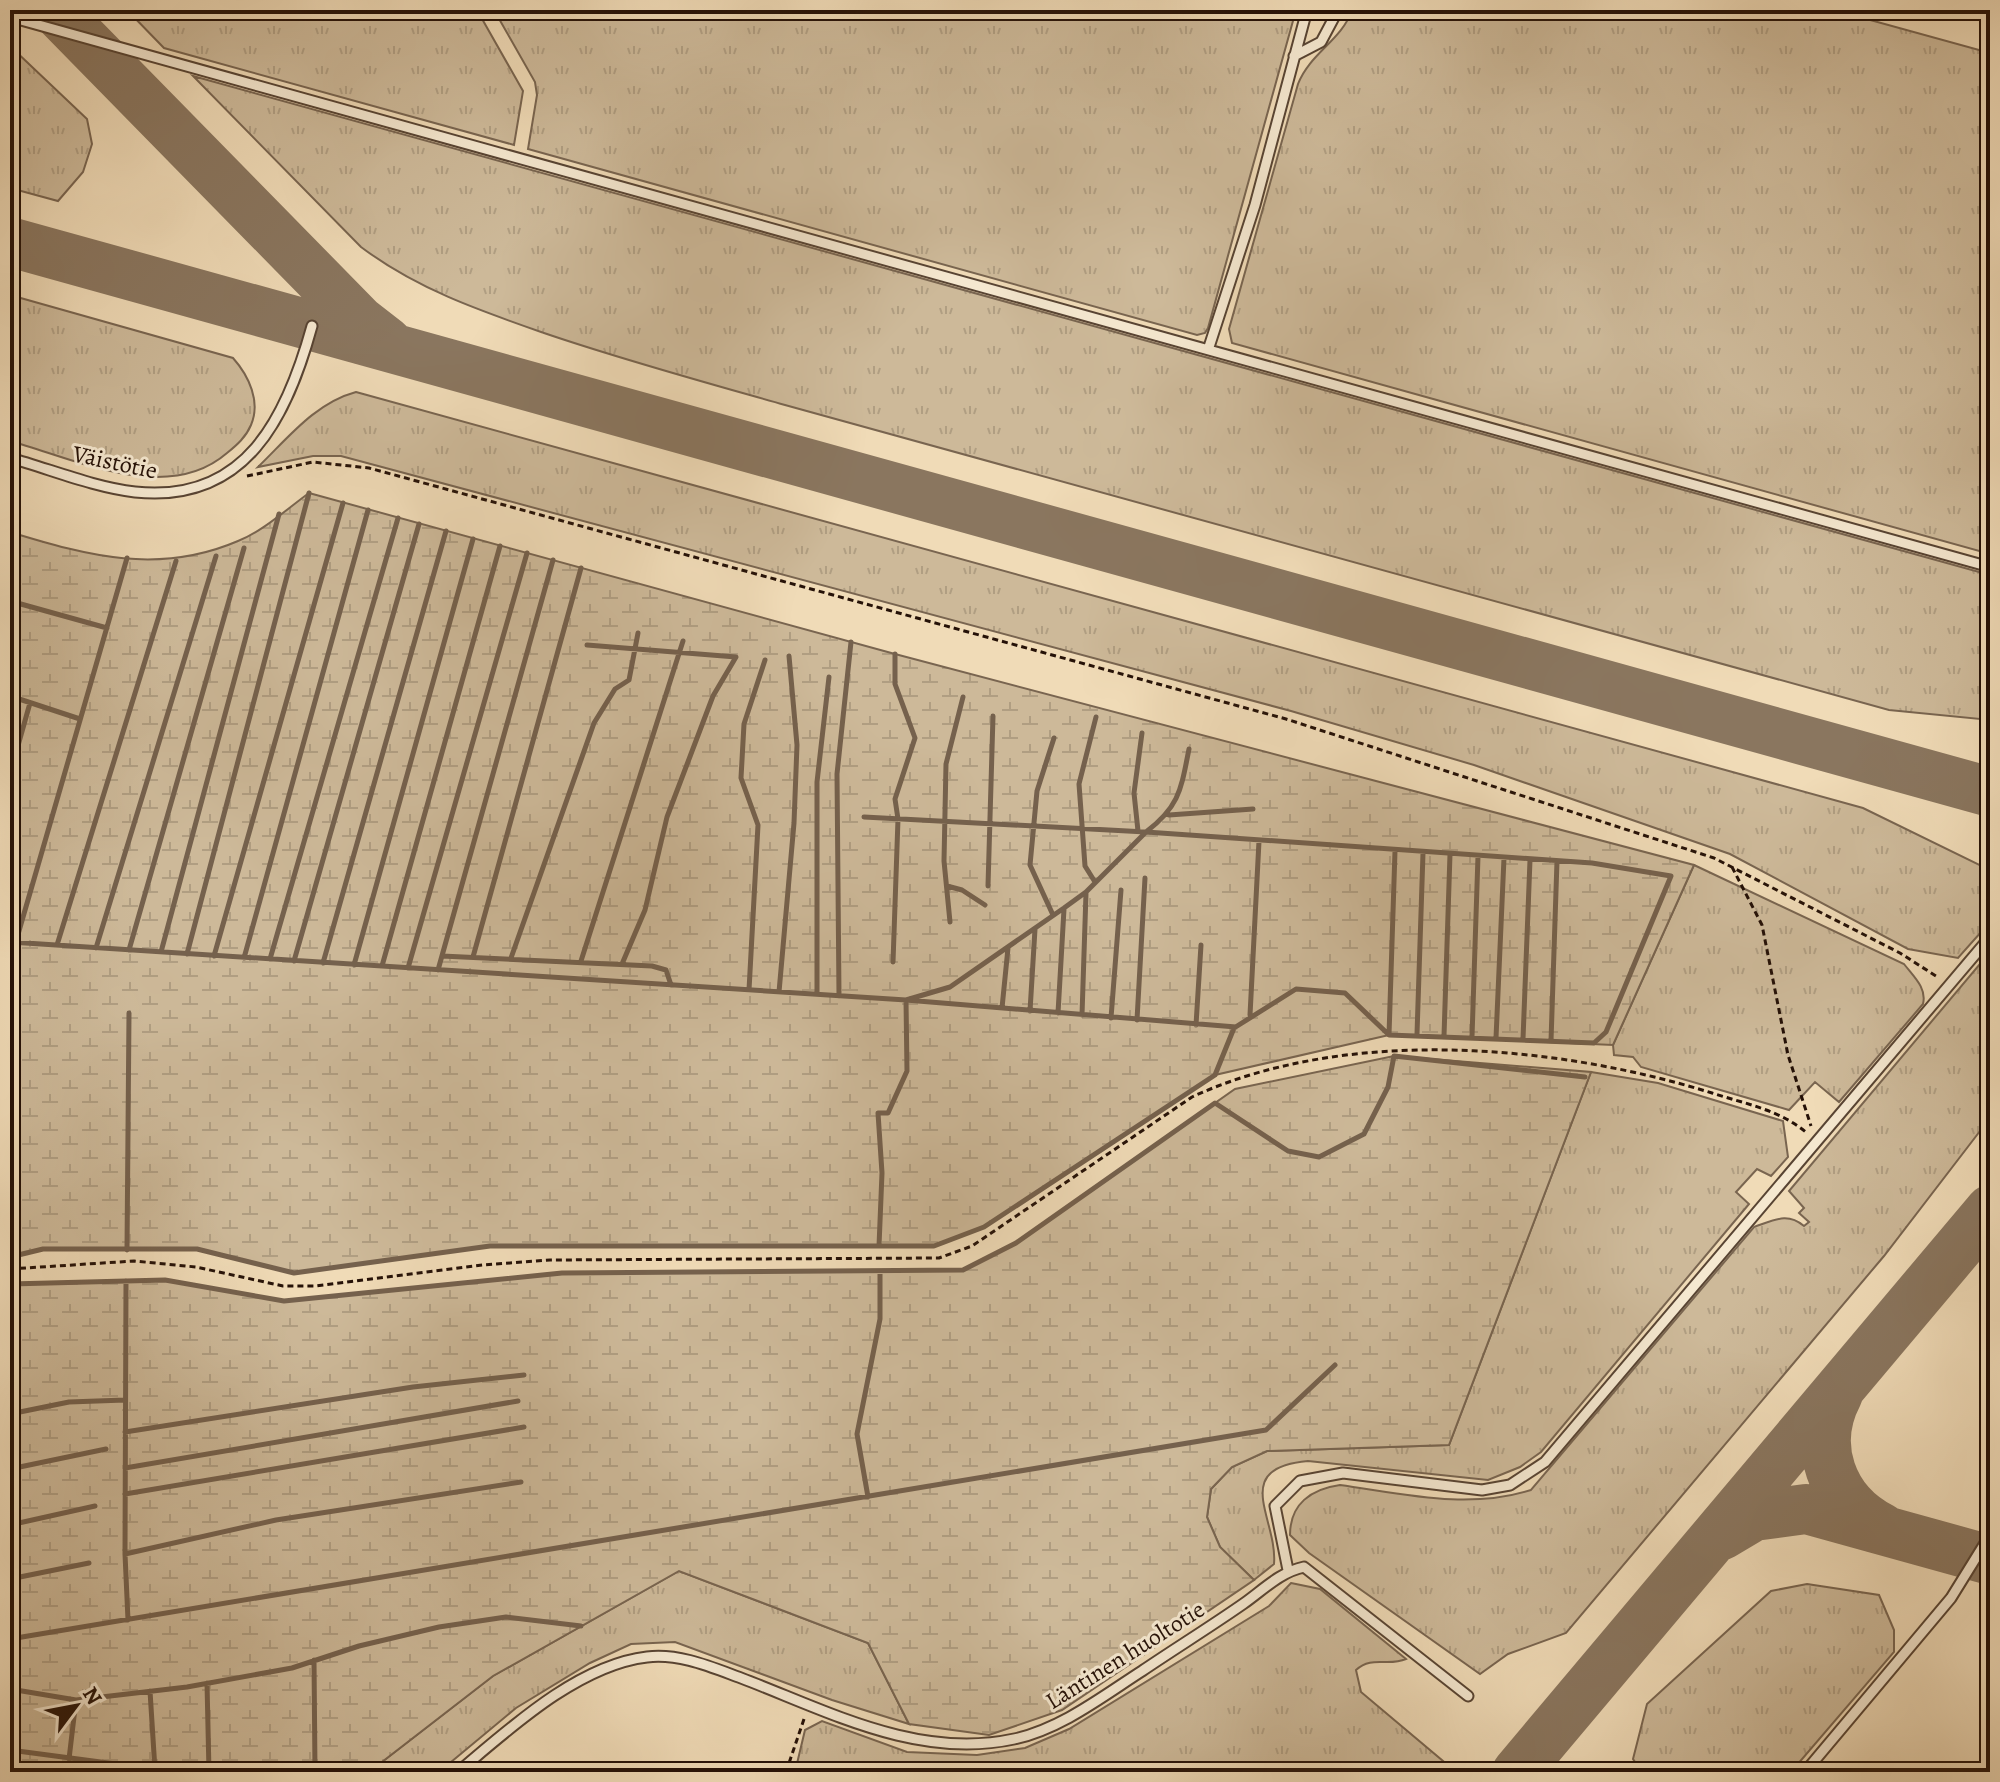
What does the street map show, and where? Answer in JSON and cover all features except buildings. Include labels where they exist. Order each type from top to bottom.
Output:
[{"type":"lane","points":[[1209,347],[1255,205],[1307,10]]},
{"type":"lane","points":[[1294,56],[1321,42],[1338,10]]},
{"type":"lane","points":[[10,17],[1209,347],[1990,567]]},
{"type":"lane","name":"Väistötie","points":[[10,458],[131,491],[158,494],[196,488],[226,473],[258,448],[281,413],[298,376],[312,326]]},
{"type":"lane","points":[[1468,1696],[1322,1578],[1304,1567],[1288,1570],[1275,1506],[1300,1481],[1343,1473],[1482,1490],[1510,1485],[1545,1462],[1990,937]]},
{"type":"lane","points":[[1805,1772],[1951,1598],[1990,1535]]},
{"type":"lane","name":"Läntinen huoltotie","points":[[458,1772],[513,1725],[563,1692],[616,1664],[648,1657],[700,1663],[874,1730],[914,1740],[953,1744],[1017,1739],[1042,1730],[1102,1697],[1244,1604],[1288,1570]]},
{"type":"path","points":[[226,473],[253,477],[313,462],[369,468],[1286,719],[1714,858],[1900,953],[1949,985]]},
{"type":"path","points":[[1732,867],[1762,925],[1788,1055],[1816,1141]]},
{"type":"path","points":[[10,1269],[134,1261],[196,1267],[283,1286],[315,1286],[550,1260],[939,1258],[972,1246],[1192,1097],[1229,1080],[1368,1051],[1408,1049],[1583,1060],[1668,1079],[1788,1117],[1816,1141]]},
{"type":"path","points":[[786,1772],[808,1704]]},
{"type":"green space","points":[[127,10],[477,10],[523,91],[514,145],[164,48]]},
{"type":"green space","points":[[494,10],[1296,10],[1208,328],[1205,333],[1197,335],[528,149],[537,95],[535,82]]},
{"type":"green space","points":[[1352,10],[1834,10],[1990,53],[1990,554],[1232,343],[1229,329],[1298,84],[1310,64],[1341,30]]},
{"type":"green space","points":[[10,46],[87,119],[92,144],[83,172],[58,201],[10,188]]},
{"type":"green space","points":[[193,76],[1990,575],[1990,720],[1889,710],[785,405],[634,362],[519,324],[426,287],[361,247]]},
{"type":"green space","points":[[10,295],[233,358],[244,373],[254,398],[254,416],[249,429],[227,453],[203,468],[177,476],[149,477],[121,473],[10,441]]},
{"type":"green space","points":[[356,392],[1863,808],[1990,870],[1990,922],[1958,958],[1908,949],[1730,854],[1474,765],[1291,711],[341,456],[313,456],[258,467],[315,413]]},
{"type":"green space","points":[[309,493],[895,654],[1694,865],[1613,1045],[1389,1035],[1215,1075],[984,1227],[934,1246],[490,1246],[294,1273],[197,1249],[43,1249],[10,1257],[10,532],[96,554],[152,559],[180,557],[209,551],[247,537]]},
{"type":"green space","points":[[1694,865],[1904,964],[1919,983],[1923,1004],[1839,1102],[1815,1082],[1789,1110],[1641,1067],[1633,1057],[1614,1055],[1613,1045]]},
{"type":"green space","points":[[1990,952],[1990,1118],[1884,1256],[1566,1633],[1508,1654],[1480,1674],[1309,1553],[1290,1535],[1294,1515],[1304,1500],[1320,1490],[1340,1485],[1460,1500],[1507,1496],[1531,1490],[1754,1227],[1786,1218],[1804,1226],[1809,1222],[1799,1213],[1804,1208],[1789,1191]]},
{"type":"green space","points":[[1394,1056],[1591,1072],[1449,1445],[1267,1451],[1232,1467],[1211,1489],[1207,1517],[1220,1547],[1254,1580],[1062,1710],[989,1735],[909,1724],[868,1643],[679,1571],[493,1676],[369,1772],[10,1771],[10,1284],[165,1280],[284,1301],[562,1273],[963,1270],[1016,1243],[1235,1089]]},
{"type":"green space","points":[[1591,1072],[1658,1083],[1783,1121],[1788,1157],[1771,1176],[1757,1169],[1736,1192],[1749,1204],[1541,1452],[1520,1467],[1488,1480],[1308,1461],[1284,1466],[1270,1474],[1264,1485],[1263,1498],[1274,1564],[1254,1580],[1220,1547],[1207,1517],[1211,1489],[1232,1467],[1267,1451],[1449,1445]]},
{"type":"green space","points":[[679,1571],[868,1643],[909,1724],[832,1700],[675,1642],[631,1644],[590,1663],[516,1708],[439,1772],[369,1772],[493,1676]]},
{"type":"green space","points":[[1291,1583],[1320,1589],[1406,1659],[1368,1663],[1356,1670],[1361,1692],[1443,1761],[1436,1772],[795,1772],[805,1730],[822,1721],[907,1752],[977,1755],[1025,1748],[1069,1729],[1269,1606]]},
{"type":"green space","points":[[1807,1584],[1879,1595],[1894,1630],[1894,1652],[1791,1772],[1642,1772],[1633,1759],[1647,1704],[1771,1591]]},
{"type":"waterway","points":[[187,954],[309,493]]},
{"type":"waterway","points":[[214,956],[343,503]]},
{"type":"waterway","points":[[244,958],[368,510]]},
{"type":"waterway","points":[[161,952],[279,514]]},
{"type":"waterway","points":[[270,959],[398,518]]},
{"type":"waterway","points":[[294,961],[419,524]]},
{"type":"waterway","points":[[323,963],[446,531]]},
{"type":"waterway","points":[[354,965],[473,539]]},
{"type":"waterway","points":[[382,966],[500,546]]},
{"type":"waterway","points":[[129,950],[244,548]]},
{"type":"waterway","points":[[408,968],[527,553]]},
{"type":"waterway","points":[[96,948],[216,556]]},
{"type":"waterway","points":[[10,962],[127,558]]},
{"type":"waterway","points":[[438,970],[553,560]]},
{"type":"waterway","points":[[57,945],[176,561]]},
{"type":"waterway","points":[[473,957],[581,568]]},
{"type":"waterway","points":[[10,601],[107,628]]},
{"type":"waterway","points":[[511,958],[594,723],[615,689],[629,680],[638,633]]},
{"type":"waterway","points":[[581,961],[683,641]]},
{"type":"waterway","points":[[839,996],[837,774],[851,642]]},
{"type":"waterway","points":[[587,645],[736,657],[713,696],[667,817],[645,910],[622,964]]},
{"type":"waterway","points":[[893,962],[898,819],[895,799],[915,738],[895,684],[895,654]]},
{"type":"waterway","points":[[779,992],[794,823],[797,745],[789,656]]},
{"type":"waterway","points":[[749,990],[758,825],[741,778],[744,724],[765,660]]},
{"type":"waterway","points":[[817,994],[817,782],[829,677]]},
{"type":"waterway","points":[[10,696],[80,719]]},
{"type":"waterway","points":[[950,922],[944,861],[946,764],[963,697]]},
{"type":"waterway","points":[[10,774],[30,703]]},
{"type":"waterway","points":[[988,886],[993,716]]},
{"type":"waterway","points":[[1095,882],[1085,866],[1079,784],[1096,717]]},
{"type":"waterway","points":[[1138,831],[1134,793],[1142,733]]},
{"type":"waterway","points":[[1053,915],[1030,865],[1037,791],[1054,738]]},
{"type":"waterway","points":[[864,817],[1146,832],[1166,814],[1177,796],[1189,749]]},
{"type":"waterway","points":[[1169,815],[1253,809]]},
{"type":"waterway","points":[[10,942],[906,1000],[950,987],[1064,908],[1086,892],[1146,832],[1592,863],[1671,876],[1606,1032],[1594,1043],[1389,1035],[1395,851]]},
{"type":"waterway","points":[[1250,1015],[1259,841]]},
{"type":"waterway","points":[[1417,1034],[1423,853]]},
{"type":"waterway","points":[[1444,1036],[1450,854]]},
{"type":"waterway","points":[[1472,1037],[1478,856]]},
{"type":"waterway","points":[[1496,1038],[1504,858]]},
{"type":"waterway","points":[[1523,1039],[1530,860]]},
{"type":"waterway","points":[[1551,1041],[1557,861]]},
{"type":"waterway","points":[[1137,1020],[1145,878]]},
{"type":"waterway","points":[[947,886],[962,890],[985,905]]},
{"type":"waterway","points":[[1111,1018],[1121,890]]},
{"type":"waterway","points":[[1082,1015],[1086,893]]},
{"type":"waterway","points":[[1058,1013],[1064,909]]},
{"type":"waterway","points":[[1030,1011],[1035,929]]},
{"type":"waterway","points":[[1196,1025],[1201,945]]},
{"type":"waterway","points":[[1002,1008],[1008,948]]},
{"type":"waterway","points":[[442,956],[652,966],[666,970],[671,985]]},
{"type":"waterway","points":[[10,1257],[43,1249],[197,1249],[294,1273],[490,1246],[934,1246],[984,1227],[1215,1075],[1234,1028],[1296,989],[1345,993],[1388,1034]]},
{"type":"waterway","points":[[879,1246],[882,1173],[878,1113],[888,1113],[907,1071],[906,1000],[1236,1027]]},
{"type":"waterway","points":[[127,1250],[129,1013]]},
{"type":"waterway","points":[[10,1284],[165,1280],[284,1301],[562,1273],[963,1270],[1016,1243],[1215,1103],[1288,1151],[1319,1157],[1364,1134],[1388,1087],[1394,1056],[1585,1077]]},
{"type":"waterway","points":[[868,1497],[857,1434],[880,1319],[880,1271]]},
{"type":"waterway","points":[[126,1281],[125,1554],[128,1620]]},
{"type":"waterway","points":[[10,1639],[1266,1430],[1335,1365]]},
{"type":"waterway","points":[[125,1432],[413,1387],[524,1375]]},
{"type":"waterway","points":[[10,1414],[69,1402],[125,1400]]},
{"type":"waterway","points":[[125,1468],[518,1401]]},
{"type":"waterway","points":[[125,1494],[524,1427]]},
{"type":"waterway","points":[[10,1469],[106,1449]]},
{"type":"waterway","points":[[125,1554],[276,1520],[521,1482]]},
{"type":"waterway","points":[[10,1525],[95,1506]]},
{"type":"waterway","points":[[10,1579],[89,1563]]},
{"type":"waterway","points":[[10,1689],[76,1700],[187,1687],[292,1668],[359,1646],[439,1627],[506,1617],[581,1626]]},
{"type":"waterway","points":[[314,1660],[315,1772]]},
{"type":"waterway","points":[[207,1683],[209,1772]]},
{"type":"waterway","points":[[10,1737],[15,1691]]},
{"type":"waterway","points":[[150,1691],[155,1770]]},
{"type":"waterway","points":[[69,1759],[76,1700]]},
{"type":"waterway","points":[[10,1750],[176,1772]]},
{"type":"taxiway","points":[[55,10],[360,321],[387,342]]},
{"type":"taxiway","points":[[10,242],[1990,792]]},
{"type":"taxiway","points":[[1517,1772],[1990,1210]]},
{"type":"taxiway","points":[[1838,1394],[1826,1433],[1831,1470],[1850,1503],[1864,1517],[1882,1528]]},
{"type":"taxiway","points":[[1722,1535],[1754,1516],[1806,1509],[1990,1560]]}]
